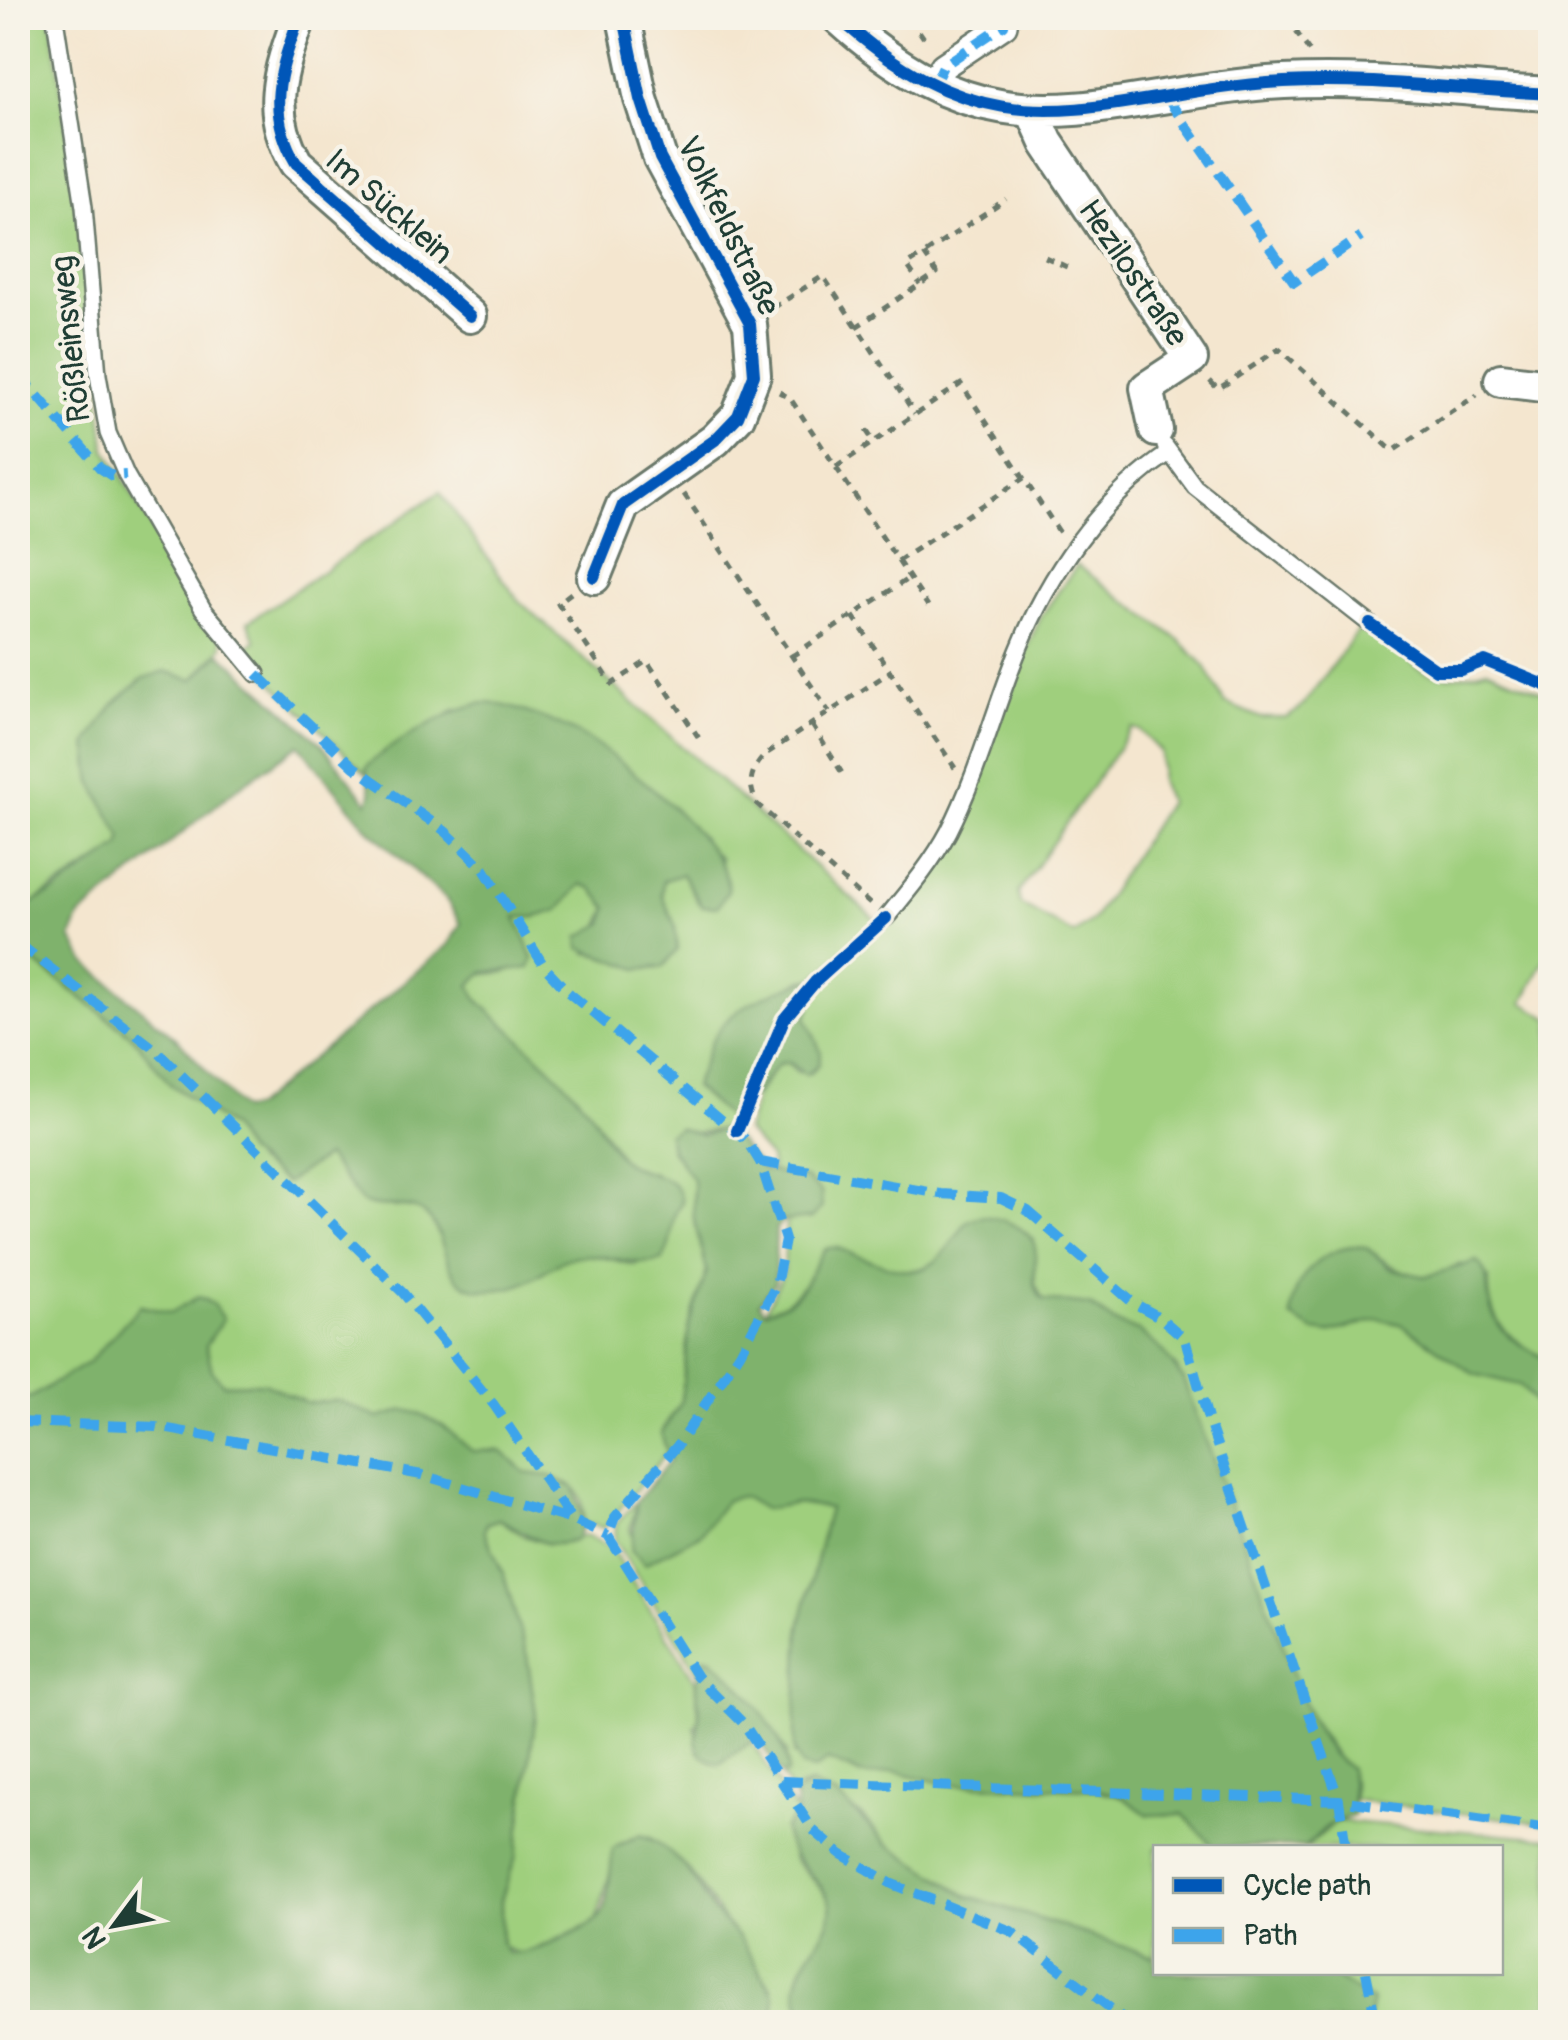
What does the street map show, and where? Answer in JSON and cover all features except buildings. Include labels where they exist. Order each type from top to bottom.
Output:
[{"type":"street","name":"Im Sücklein","points":[[300,18],[276,88],[275,108],[286,146],[296,163],[470,316]]},
{"type":"street","name":"Volkfeldstraße","points":[[594,577],[623,505],[716,440],[738,416],[754,376],[750,324],[660,158],[641,99],[624,18]]},
{"type":"street","points":[[839,18],[934,85],[974,101],[1033,112],[1083,111],[1289,82],[1550,94]]},
{"type":"street","points":[[934,85],[943,66],[1004,26],[1005,18]]},
{"type":"street","name":"Hezilostraße","points":[[1033,112],[1047,143],[1191,359],[1147,388],[1162,441]]},
{"type":"street","points":[[1501,380],[1550,386]]},
{"type":"lane","name":"Rößleinsweg","points":[[55,18],[84,207],[98,376],[108,433],[126,475],[203,609],[257,674]]},
{"type":"lane","points":[[886,918],[929,864],[967,788],[1019,648],[1072,552],[1162,441],[1195,487],[1370,624]]},
{"type":"path","points":[[920,284],[907,265],[1006,199]]},
{"type":"path","points":[[856,326],[938,273],[924,254]]},
{"type":"path","points":[[1045,256],[1067,267]]},
{"type":"path","points":[[750,324],[822,276],[915,414]]},
{"type":"path","points":[[1191,359],[1218,389],[1278,348],[1393,451],[1501,380]]},
{"type":"path","points":[[754,376],[790,398],[928,606]]},
{"type":"path","points":[[836,467],[961,384],[1072,552]]},
{"type":"path","points":[[866,430],[874,442]]},
{"type":"path","points":[[670,472],[829,712]]},
{"type":"path","points":[[898,562],[1024,478]]},
{"type":"path","points":[[792,656],[909,578]]},
{"type":"path","points":[[558,602],[612,684],[647,661],[700,741]]},
{"type":"path","points":[[853,616],[967,788]]},
{"type":"path","points":[[886,918],[757,804],[750,787],[752,768],[766,754],[890,672]]},
{"type":"path","points":[[811,724],[842,773]]},
{"type":"green space","points":[[18,18],[51,18],[82,232],[105,447],[212,631],[221,638],[222,647],[193,680],[165,671],[142,679],[113,705],[87,744],[92,782],[123,839],[120,847],[18,912]]},
{"type":"green space","points":[[440,492],[519,601],[878,922],[815,978],[802,980],[712,1040],[694,1087],[728,1115],[727,1128],[696,1133],[671,1149],[693,1179],[694,1220],[708,1271],[689,1325],[681,1402],[662,1430],[669,1450],[604,1528],[584,1523],[583,1506],[574,1487],[522,1471],[495,1450],[472,1452],[443,1426],[399,1412],[378,1418],[328,1401],[307,1403],[256,1383],[223,1384],[212,1371],[206,1345],[220,1325],[206,1299],[199,1297],[170,1313],[140,1306],[89,1362],[31,1398],[18,1399],[18,950],[133,1037],[170,1084],[230,1126],[254,1160],[286,1183],[326,1156],[362,1202],[406,1207],[428,1217],[453,1270],[469,1286],[511,1286],[558,1262],[582,1255],[635,1265],[670,1223],[669,1204],[654,1173],[633,1168],[622,1159],[586,1106],[477,999],[470,985],[478,975],[506,972],[533,958],[516,917],[536,917],[559,910],[581,884],[592,888],[608,908],[587,953],[644,969],[663,967],[677,950],[665,906],[663,880],[682,874],[698,902],[720,859],[631,772],[592,742],[494,704],[454,710],[365,773],[245,655],[245,648],[256,641],[248,622]]},
{"type":"green space","points":[[1077,565],[1179,640],[1205,666],[1225,703],[1261,718],[1286,718],[1300,709],[1360,628],[1431,674],[1464,675],[1487,669],[1550,695],[1550,948],[1523,1003],[1550,1019],[1550,1361],[1505,1330],[1492,1308],[1489,1278],[1460,1264],[1423,1276],[1399,1270],[1366,1247],[1356,1247],[1330,1254],[1304,1279],[1328,1333],[1379,1319],[1403,1325],[1474,1374],[1520,1385],[1550,1420],[1550,1824],[1354,1800],[1353,1781],[1309,1716],[1177,1368],[1139,1331],[1117,1324],[1089,1305],[1043,1300],[1035,1284],[1034,1240],[1017,1227],[1000,1223],[962,1228],[936,1261],[907,1270],[874,1264],[836,1247],[797,1292],[765,1311],[784,1272],[786,1221],[821,1192],[805,1178],[772,1174],[770,1158],[746,1131],[756,1096],[777,1065],[787,1062],[797,1072],[811,1073],[819,1064],[818,1045],[806,1018],[819,985],[882,925],[901,914],[943,852],[1042,615]],"holes":[[[1132,728],[1140,730],[1161,752],[1160,781],[1168,802],[1093,920],[1074,934],[1020,904],[1018,893]]]},
{"type":"green space","points":[[220,653],[322,744],[368,803],[371,794],[366,768],[374,760],[440,719],[485,703],[524,711],[582,736],[652,788],[696,831],[724,873],[728,891],[717,907],[702,906],[682,874],[663,881],[662,895],[675,925],[677,950],[663,967],[638,969],[580,948],[579,937],[604,923],[608,908],[592,888],[581,884],[559,910],[536,917],[516,917],[533,958],[530,968],[484,972],[470,985],[477,999],[583,1103],[623,1160],[667,1180],[679,1192],[682,1202],[662,1260],[640,1263],[579,1256],[509,1288],[484,1290],[467,1286],[449,1264],[433,1222],[422,1212],[362,1202],[326,1156],[286,1183],[248,1154],[230,1127],[170,1084],[133,1037],[18,950],[20,909],[56,891],[120,846],[122,838],[92,782],[87,744],[113,705],[142,679],[165,671],[193,680]],"holes":[[[299,745],[367,828],[446,899],[461,924],[447,946],[253,1108],[242,1110],[179,1041],[85,962],[71,938],[80,916],[236,789]]]},
{"type":"green space","points":[[815,978],[819,985],[806,1018],[821,1052],[819,1064],[806,1075],[790,1063],[780,1063],[729,1119],[694,1086],[719,1029],[756,1000]]},
{"type":"green space","points":[[679,1128],[702,1135],[727,1128],[763,1170],[805,1178],[821,1192],[822,1207],[812,1218],[783,1221],[776,1228],[775,1283],[759,1303],[765,1311],[797,1295],[825,1249],[840,1249],[894,1268],[920,1270],[941,1256],[966,1222],[989,1217],[1005,1221],[1031,1239],[1036,1259],[1036,1290],[1043,1300],[1089,1305],[1117,1324],[1139,1331],[1163,1351],[1183,1379],[1309,1716],[1331,1753],[1350,1769],[1354,1814],[1326,1827],[1307,1845],[1212,1845],[1183,1814],[1148,1815],[1119,1795],[1090,1789],[947,1784],[894,1771],[867,1776],[828,1760],[814,1770],[802,1767],[794,1749],[800,1627],[829,1508],[797,1503],[764,1509],[742,1496],[726,1500],[701,1533],[645,1564],[631,1550],[637,1501],[670,1460],[661,1434],[681,1402],[689,1325],[707,1271],[694,1220],[693,1179],[671,1149],[668,1134]]},
{"type":"green space","points":[[1366,1247],[1390,1268],[1425,1277],[1477,1261],[1486,1275],[1492,1311],[1503,1330],[1550,1361],[1550,1420],[1520,1385],[1474,1374],[1403,1325],[1379,1319],[1328,1333],[1314,1331],[1291,1317],[1298,1288],[1314,1265],[1338,1251]]},
{"type":"green space","points":[[198,1297],[213,1304],[223,1319],[206,1345],[212,1371],[223,1384],[264,1383],[307,1403],[338,1400],[378,1418],[405,1410],[417,1413],[443,1426],[472,1451],[501,1451],[526,1473],[550,1476],[574,1488],[584,1523],[576,1540],[544,1542],[499,1519],[487,1523],[484,1531],[504,1576],[527,1656],[536,1714],[516,1856],[501,1900],[501,1942],[508,1953],[528,1951],[597,1920],[607,1898],[613,1849],[640,1835],[657,1842],[683,1864],[713,1910],[742,1941],[775,1996],[773,2022],[18,2022],[18,1399],[31,1397],[89,1362],[140,1306],[171,1313]]},
{"type":"green space","points":[[733,1496],[742,1496],[764,1509],[797,1503],[829,1508],[800,1627],[794,1755],[834,1761],[860,1775],[894,1771],[947,1784],[1090,1789],[1119,1795],[1148,1815],[1183,1814],[1212,1845],[1153,1845],[1153,1956],[966,1895],[889,1845],[862,1816],[811,1784],[799,1787],[797,1801],[781,1774],[787,1752],[741,1688],[711,1658],[698,1673],[615,1541],[616,1524],[637,1501],[630,1530],[645,1564],[701,1534],[721,1504]]},
{"type":"green space","points":[[499,1519],[524,1536],[548,1544],[586,1535],[611,1548],[695,1680],[699,1718],[694,1729],[735,1753],[751,1741],[797,1813],[793,1857],[824,1892],[831,1907],[828,1925],[799,1974],[798,1999],[806,2022],[773,2022],[772,1988],[688,1869],[650,1837],[639,1835],[618,1845],[596,1922],[522,1955],[502,1947],[501,1900],[516,1856],[536,1714],[527,1656],[504,1576],[484,1531],[487,1524]]},
{"type":"green space","points":[[705,1657],[730,1676],[759,1709],[782,1746],[787,1774],[781,1774],[757,1738],[719,1764],[697,1749],[697,1683]]},
{"type":"green space","points":[[811,1784],[839,1797],[889,1845],[966,1895],[1153,1956],[1153,1975],[1331,1975],[1372,2001],[1367,2022],[806,2022],[799,1999],[799,1975],[827,1925],[831,1908],[823,1889],[787,1842],[784,1829],[797,1813],[795,1793]]},
{"type":"green space","points":[[1337,1821],[1550,1838],[1550,2022],[1367,2022],[1372,2001],[1331,1975],[1503,1975],[1503,1845],[1309,1845]]},
{"type":"marked path","points":[[934,85],[943,66],[1004,25],[1005,18]]},
{"type":"marked path","points":[[1167,98],[1294,282],[1361,237]]},
{"type":"marked path","points":[[18,373],[100,468],[112,476],[126,475]]},
{"type":"marked path","points":[[257,674],[354,767],[445,831],[484,869],[544,966],[568,992],[747,1141],[760,1162],[785,1240],[776,1285],[740,1353],[677,1446],[615,1517],[608,1536]]},
{"type":"marked path","points":[[18,943],[156,1050],[403,1293],[494,1405],[572,1520]]},
{"type":"marked path","points":[[760,1162],[941,1194],[1001,1198],[1028,1211],[1132,1302],[1161,1318],[1185,1339],[1209,1422],[1339,1800],[1346,1845]]},
{"type":"marked path","points":[[18,1422],[157,1427],[422,1475],[572,1520],[608,1536]]},
{"type":"marked path","points":[[608,1536],[697,1677],[744,1724],[813,1830],[841,1854],[892,1884],[1011,1931],[1128,2022]]},
{"type":"marked path","points":[[782,1781],[1339,1800],[1550,1829]]},
{"type":"marked path","points":[[1367,1975],[1376,2022]]},
{"type":"cycle path","points":[[299,18],[282,73],[278,108],[286,144],[296,163],[470,316]]},
{"type":"cycle path","points":[[594,577],[623,505],[715,440],[738,416],[754,375],[750,324],[660,158],[641,99],[624,18]]},
{"type":"cycle path","points":[[839,18],[898,64],[952,92],[1002,107],[1052,110],[1104,106],[1217,89],[1317,81],[1550,94]]},
{"type":"cycle path","points":[[1370,624],[1436,670],[1461,670],[1485,661],[1550,687]]},
{"type":"cycle path","points":[[737,1131],[784,1019],[815,982],[886,918]]}]
